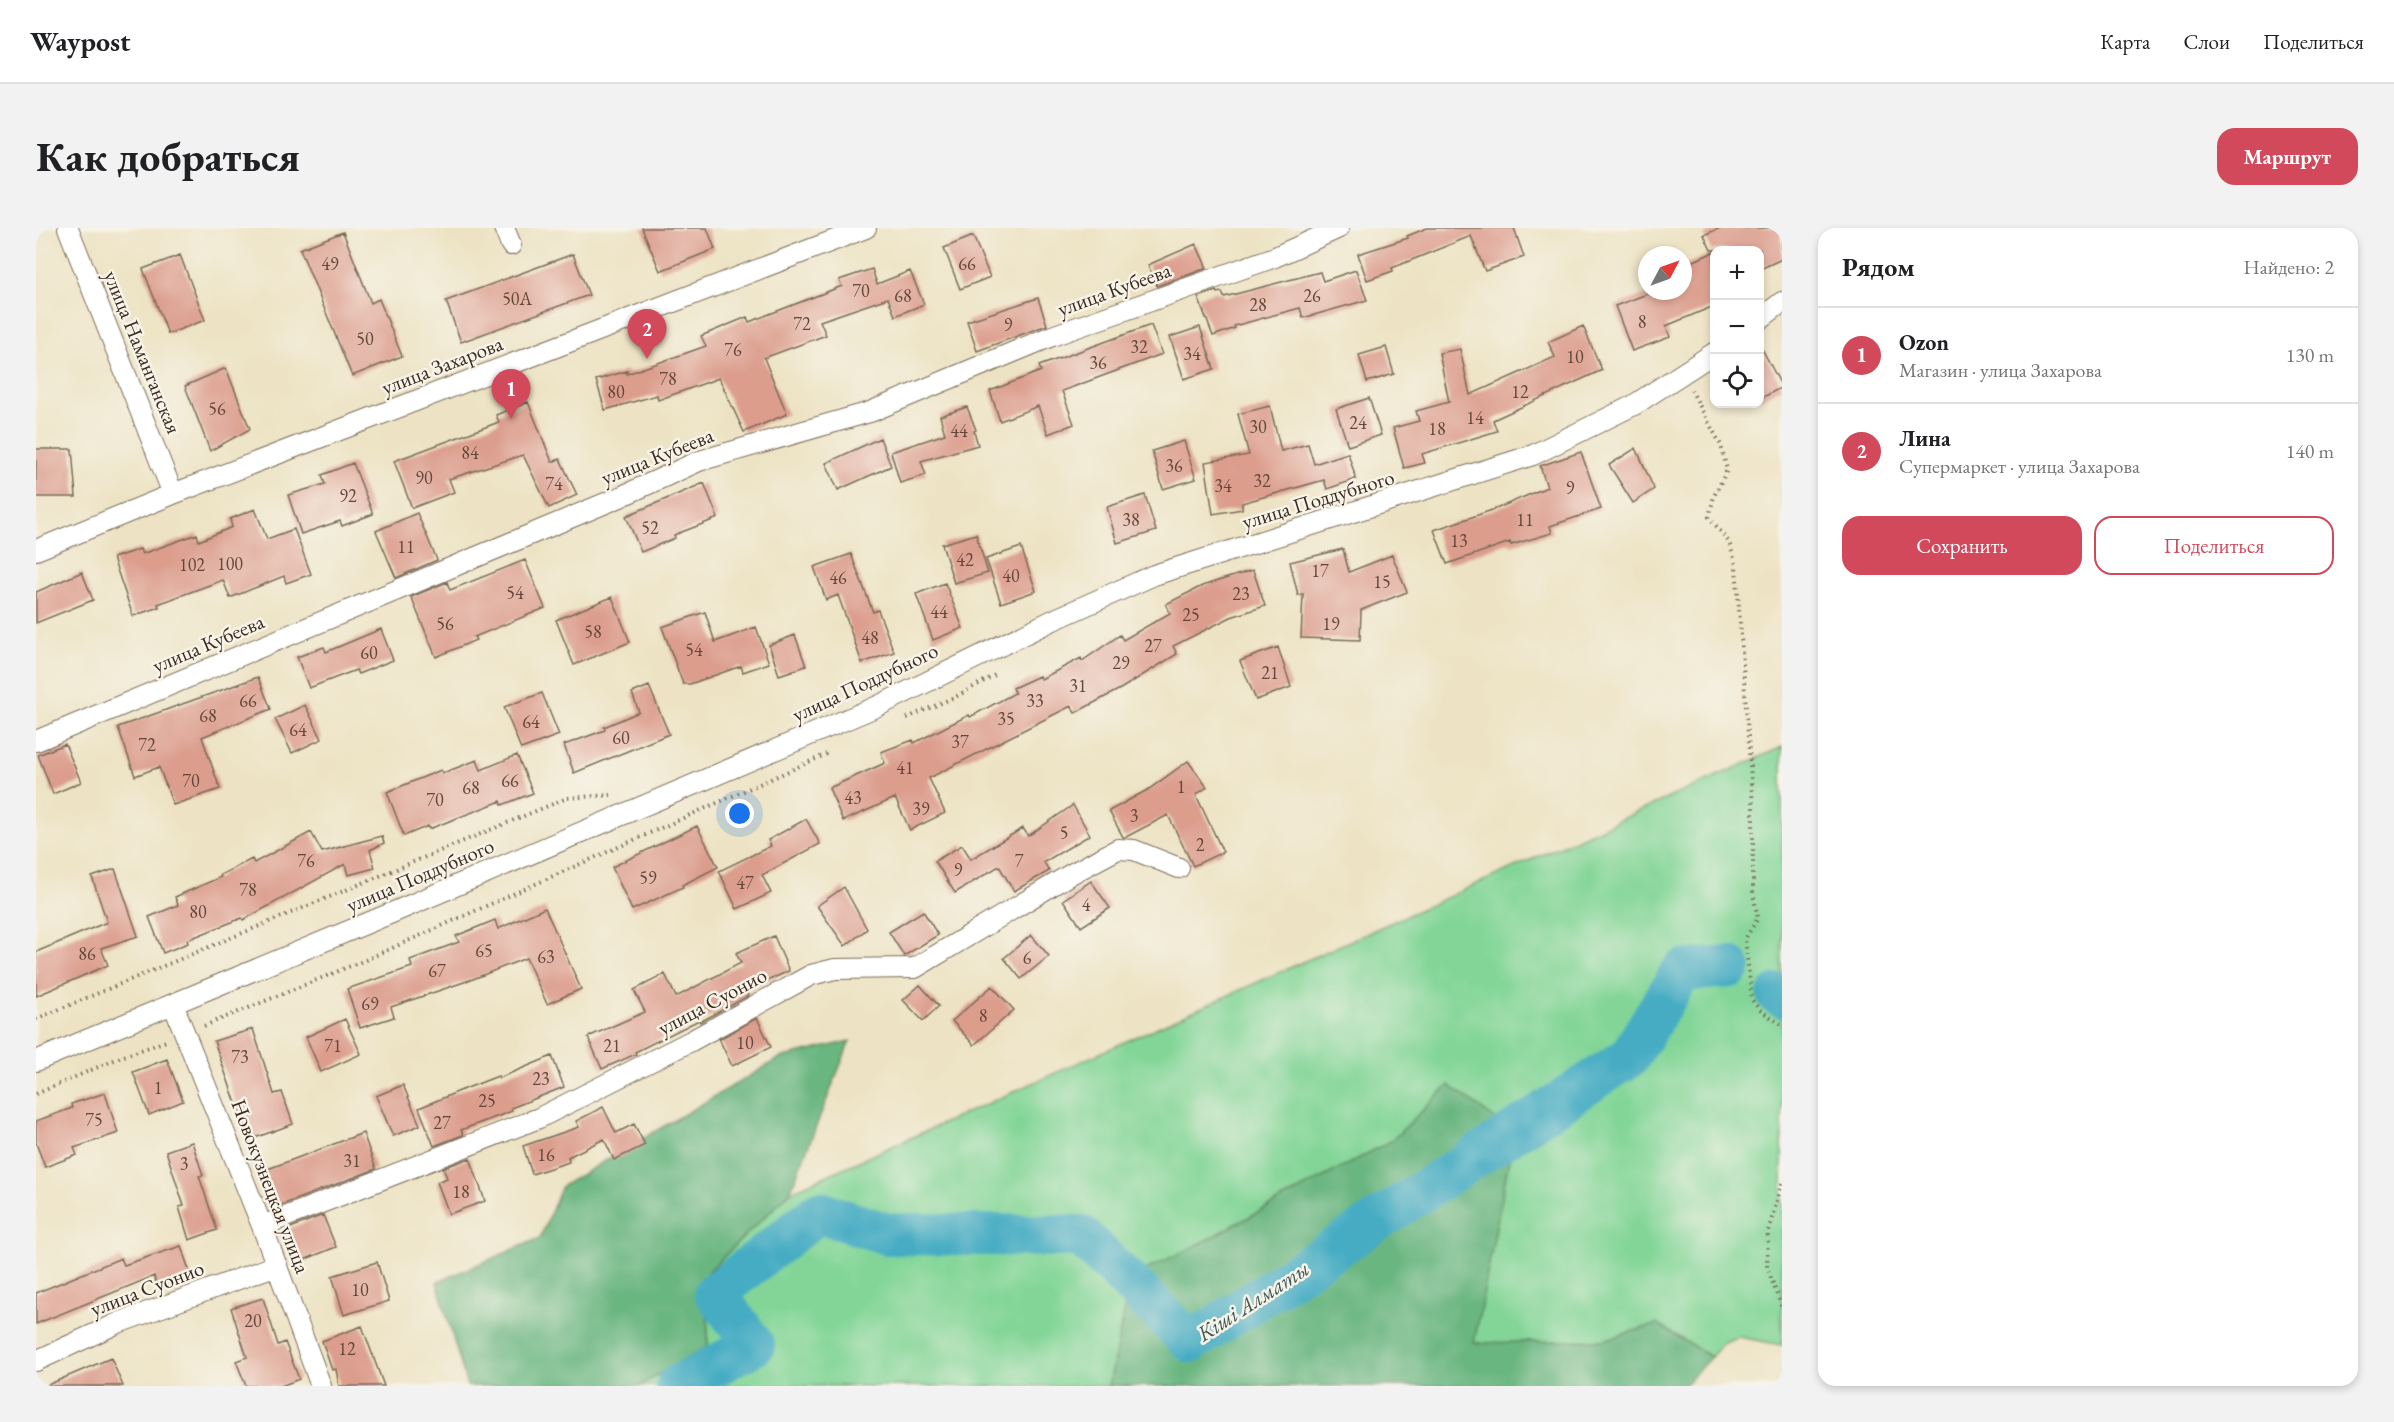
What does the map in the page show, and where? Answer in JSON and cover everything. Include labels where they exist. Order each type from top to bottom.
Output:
[{"type":"street","name":"улица Наманганская","points":[[68,228],[173,494]]},
{"type":"street","name":"улица Захарова","points":[[36,550],[173,494],[866,228]]},
{"type":"street","name":"улица Кубеева","points":[[36,741],[620,497],[699,461],[870,412],[1052,336],[1275,256],[1339,228]]},
{"type":"street","points":[[1764,316],[1782,302]]},
{"type":"street","name":"улица Поддубного","points":[[36,1061],[878,706],[1019,636],[1154,574],[1533,455],[1634,405],[1712,354]]},
{"type":"street","name":"улица Суонио","points":[[262,1226],[539,1118],[691,1041],[811,975],[835,969],[915,969],[1071,874],[1118,849],[1134,850],[1179,868]]},
{"type":"street","name":"Новокузнецкая улица","points":[[173,1004],[277,1264],[321,1386]]},
{"type":"street","name":"улица Суонио","points":[[36,1361],[118,1323],[277,1264]]},
{"type":"path","points":[[1682,374],[1721,445],[1727,471],[1714,496],[1709,518],[1729,542],[1736,565],[1753,807],[1753,894],[1758,918],[1745,939],[1752,1000],[1760,1010],[1782,1025]]},
{"type":"path","points":[[904,719],[957,696],[1002,671]]},
{"type":"path","points":[[36,1094],[121,1057],[185,1034],[363,961],[830,752]]},
{"type":"path","points":[[36,1019],[567,798],[622,795]]},
{"type":"path","points":[[1782,1183],[1768,1232],[1767,1268],[1782,1308]]},
{"type":"green space","points":[[1782,747],[1782,1345],[1738,1337],[1724,1342],[1711,1357],[1657,1324],[1604,1340],[1473,1344],[1514,1133],[1449,1085],[1391,1141],[1199,1244],[1131,1277],[1109,1386],[639,1386],[708,1346],[707,1273],[790,1192]]},
{"type":"green space","points":[[850,1041],[790,1192],[707,1273],[708,1346],[639,1386],[467,1386],[437,1282],[540,1238],[562,1186],[780,1058]]},
{"type":"green space","points":[[1449,1085],[1514,1133],[1474,1343],[1604,1340],[1657,1324],[1711,1357],[1683,1386],[1109,1386],[1131,1277],[1199,1244],[1391,1141]]},
{"type":"building","points":[[642,228],[707,228],[715,249],[660,271]]},
{"type":"building","points":[[1427,228],[1514,228],[1524,257],[1485,271],[1471,236],[1392,268],[1393,271],[1367,280],[1358,254],[1408,238],[1407,236]]},
{"type":"building","points":[[1720,228],[1782,228],[1782,259],[1764,267],[1764,246],[1710,246],[1710,248],[1704,235]]},
{"type":"building","points":[[343,232],[371,303],[379,299],[402,356],[352,376],[300,249]]},
{"type":"building","points":[[973,236],[990,277],[960,289],[944,248]]},
{"type":"building","points":[[1196,244],[1207,268],[1157,286],[1148,265]]},
{"type":"building","points":[[573,254],[589,295],[461,342],[446,301]]},
{"type":"building","points":[[1710,254],[1710,308],[1666,326],[1670,337],[1632,351],[1615,306],[1638,297],[1638,300],[1692,300],[1692,262]]},
{"type":"building","points":[[180,255],[205,320],[168,334],[143,269]]},
{"type":"building","points":[[872,269],[877,284],[910,271],[924,304],[895,316],[888,298],[820,321],[826,335],[764,358],[787,414],[744,432],[719,378],[658,400],[657,395],[605,410],[596,380],[627,371],[627,374],[706,346],[701,336],[747,317],[749,322],[842,286],[839,280]]},
{"type":"building","points":[[1356,270],[1367,300],[1303,318],[1300,308],[1234,326],[1235,328],[1213,336],[1198,297],[1216,291],[1217,293],[1222,292],[1224,297],[1320,272],[1323,281]]},
{"type":"building","points":[[1038,298],[1047,325],[977,351],[967,321]]},
{"type":"building","points":[[1151,325],[1162,354],[1062,391],[1074,424],[1048,434],[1038,406],[1000,421],[990,391],[1041,371],[1039,366]]},
{"type":"building","points":[[1583,326],[1602,370],[1493,420],[1497,431],[1422,454],[1425,463],[1404,468],[1393,428],[1419,421],[1416,411],[1449,402],[1439,353],[1460,349],[1470,395],[1555,357],[1548,342]]},
{"type":"building","points":[[1200,327],[1214,369],[1184,379],[1170,337]]},
{"type":"building","points":[[1386,347],[1394,374],[1367,382],[1359,355]]},
{"type":"building","points":[[1764,353],[1782,387],[1764,397]]},
{"type":"building","points":[[226,368],[250,429],[210,451],[185,386]]},
{"type":"building","points":[[1369,398],[1381,435],[1348,446],[1336,409]]},
{"type":"building","points":[[528,402],[552,462],[560,459],[577,495],[549,508],[523,455],[449,479],[454,492],[412,508],[394,461],[499,422],[496,415]]},
{"type":"building","points":[[1270,406],[1281,451],[1308,444],[1314,464],[1348,453],[1356,479],[1327,489],[1324,480],[1242,503],[1242,509],[1213,514],[1205,462],[1249,455],[1238,414]]},
{"type":"building","points":[[967,407],[976,430],[974,431],[978,445],[921,461],[926,475],[900,483],[891,452],[945,434],[940,416]]},
{"type":"building","points":[[880,438],[891,466],[838,490],[826,463]]},
{"type":"building","points":[[1184,441],[1196,479],[1163,489],[1152,451]]},
{"type":"building","points":[[1636,448],[1654,489],[1633,503],[1609,465]]},
{"type":"building","points":[[36,449],[72,449],[76,497],[36,497]]},
{"type":"building","points":[[1581,452],[1601,509],[1550,526],[1552,533],[1511,545],[1510,542],[1447,564],[1434,530],[1498,508],[1547,487],[1540,466]]},
{"type":"building","points":[[353,463],[373,514],[342,526],[340,521],[301,534],[288,495],[325,484],[322,475]]},
{"type":"building","points":[[704,483],[718,518],[674,535],[675,538],[641,552],[626,516]]},
{"type":"building","points":[[1145,495],[1156,531],[1117,543],[1107,507]]},
{"type":"building","points":[[255,509],[267,539],[294,529],[311,574],[286,583],[284,576],[230,598],[223,580],[158,604],[159,607],[133,616],[113,558],[140,549],[142,554],[197,534],[199,541],[232,527],[230,519]]},
{"type":"building","points":[[417,513],[437,560],[396,578],[376,531]]},
{"type":"building","points":[[976,534],[988,573],[954,583],[942,544]]},
{"type":"building","points":[[1021,547],[1036,591],[1001,603],[986,559]]},
{"type":"building","points":[[1343,549],[1349,572],[1392,555],[1407,592],[1361,610],[1360,640],[1301,638],[1303,594],[1298,595],[1290,562]]},
{"type":"building","points":[[851,554],[873,612],[878,610],[894,652],[862,663],[838,595],[826,600],[814,567]]},
{"type":"building","points":[[525,560],[545,608],[474,637],[476,640],[436,657],[411,597],[447,582],[450,590]]},
{"type":"building","points":[[1253,570],[1265,606],[1231,617],[1173,646],[1177,654],[1122,688],[1075,713],[1071,706],[929,778],[945,813],[910,830],[895,798],[843,821],[829,788],[885,763],[881,752],[913,740],[914,743],[969,715],[970,717],[1015,693],[1013,688],[1039,676],[1041,679],[1081,658],[1082,661],[1120,635],[1123,640],[1170,613],[1166,604],[1202,586]]},
{"type":"building","points":[[82,572],[93,600],[36,623],[36,592]]},
{"type":"building","points":[[945,583],[963,628],[933,640],[916,594]]},
{"type":"building","points":[[612,597],[630,642],[574,665],[556,620]]},
{"type":"building","points":[[705,612],[715,642],[756,627],[769,663],[743,672],[741,666],[690,684],[683,684],[662,627]]},
{"type":"building","points":[[381,629],[393,660],[358,674],[356,670],[309,688],[297,657],[324,647],[326,652]]},
{"type":"building","points":[[795,635],[806,666],[779,675],[769,645]]},
{"type":"building","points":[[1278,647],[1291,687],[1256,700],[1240,661]]},
{"type":"building","points":[[258,677],[271,709],[202,737],[220,789],[173,805],[159,767],[135,776],[118,727]]},
{"type":"building","points":[[649,686],[669,734],[574,773],[564,745],[605,730],[604,727],[639,712],[632,693]]},
{"type":"building","points":[[542,693],[559,735],[521,749],[504,707]]},
{"type":"building","points":[[305,705],[322,739],[292,753],[275,719]]},
{"type":"building","points":[[65,744],[81,782],[53,794],[38,755]]},
{"type":"building","points":[[517,755],[533,793],[502,805],[501,801],[429,829],[428,826],[404,836],[387,792],[441,770],[443,773],[477,760],[481,770]]},
{"type":"building","points":[[1188,761],[1207,787],[1196,795],[1223,852],[1193,866],[1168,815],[1123,837],[1109,811],[1149,789]]},
{"type":"building","points":[[1073,805],[1090,835],[1044,862],[1049,871],[1014,891],[999,866],[955,893],[935,861],[962,845],[971,859],[1023,828],[1028,836]]},
{"type":"building","points":[[806,819],[820,844],[762,875],[771,893],[737,909],[719,871],[771,846],[768,840]]},
{"type":"building","points":[[697,826],[718,867],[682,885],[683,887],[632,910],[612,867]]},
{"type":"building","points":[[311,832],[322,852],[382,836],[384,843],[370,850],[375,868],[348,875],[345,864],[243,920],[242,918],[187,940],[188,943],[163,953],[149,917],[178,905],[175,897],[221,877],[220,875],[252,859],[254,863]]},
{"type":"building","points":[[115,869],[138,936],[101,948],[108,965],[36,996],[36,952],[107,922],[92,877]]},
{"type":"building","points":[[1091,881],[1110,908],[1081,927],[1063,900]]},
{"type":"building","points":[[844,887],[867,929],[845,946],[817,906]]},
{"type":"building","points":[[545,908],[581,989],[547,1004],[526,958],[391,1007],[394,1017],[360,1028],[347,989],[412,967],[410,960],[459,942],[456,936],[495,920],[498,929]]},
{"type":"building","points":[[923,911],[938,935],[904,956],[889,932]]},
{"type":"building","points":[[1031,935],[1049,956],[1021,979],[1004,958]]},
{"type":"building","points":[[774,936],[789,971],[746,990],[748,996],[700,1022],[699,1020],[635,1052],[636,1054],[602,1069],[588,1037],[645,1012],[634,990],[665,974],[676,997],[741,963],[736,953]]},
{"type":"building","points":[[920,985],[939,1006],[923,1021],[903,1000]]},
{"type":"building","points":[[992,986],[1014,1010],[974,1045],[952,1021]]},
{"type":"building","points":[[757,1018],[771,1047],[732,1066],[719,1039]]},
{"type":"building","points":[[345,1019],[361,1054],[321,1072],[306,1037]]},
{"type":"building","points":[[253,1029],[274,1094],[282,1092],[293,1124],[249,1140],[214,1041]]},
{"type":"building","points":[[552,1056],[564,1087],[511,1108],[512,1111],[461,1130],[463,1135],[434,1146],[419,1108]]},
{"type":"building","points":[[167,1059],[183,1101],[149,1115],[133,1072]]},
{"type":"building","points":[[403,1085],[420,1125],[393,1136],[376,1096]]},
{"type":"building","points":[[105,1093],[118,1133],[74,1148],[77,1155],[45,1167],[36,1143],[36,1121],[72,1108],[71,1104]]},
{"type":"building","points":[[603,1107],[616,1133],[634,1124],[645,1145],[614,1160],[604,1139],[568,1157],[569,1162],[532,1174],[523,1146],[579,1127],[576,1121]]},
{"type":"building","points":[[363,1133],[376,1169],[273,1207],[260,1172]]},
{"type":"building","points":[[192,1142],[203,1175],[199,1176],[217,1230],[189,1240],[179,1207],[184,1206],[166,1151]]},
{"type":"building","points":[[470,1158],[485,1201],[449,1214],[437,1182],[447,1178],[443,1168]]},
{"type":"building","points":[[323,1215],[336,1247],[301,1261],[288,1229]]},
{"type":"building","points":[[181,1246],[191,1276],[157,1287],[154,1276],[36,1324],[36,1293],[121,1258],[124,1265]]},
{"type":"building","points":[[377,1262],[389,1301],[344,1315],[332,1276]]},
{"type":"building","points":[[263,1298],[278,1345],[285,1342],[299,1379],[281,1386],[246,1386],[236,1361],[247,1357],[231,1308]]},
{"type":"building","points":[[362,1326],[384,1386],[339,1386],[336,1369],[332,1370],[322,1341]]},
{"type":"building","points":[[111,1358],[123,1386],[45,1386]]},
{"type":"waterway","name":"Кіші Алматы","points":[[677,1386],[754,1345],[715,1293],[819,1212],[887,1234],[1081,1236],[1191,1342],[1629,1057],[1682,971],[1730,967]]},
{"type":"waterway","name":"Кіші Алматы","points":[[1778,995],[1782,997]]},
{"type":"place","name":"Лина","points":[[647,359]]},
{"type":"place","name":"Ozon","points":[[511,419]]}]
